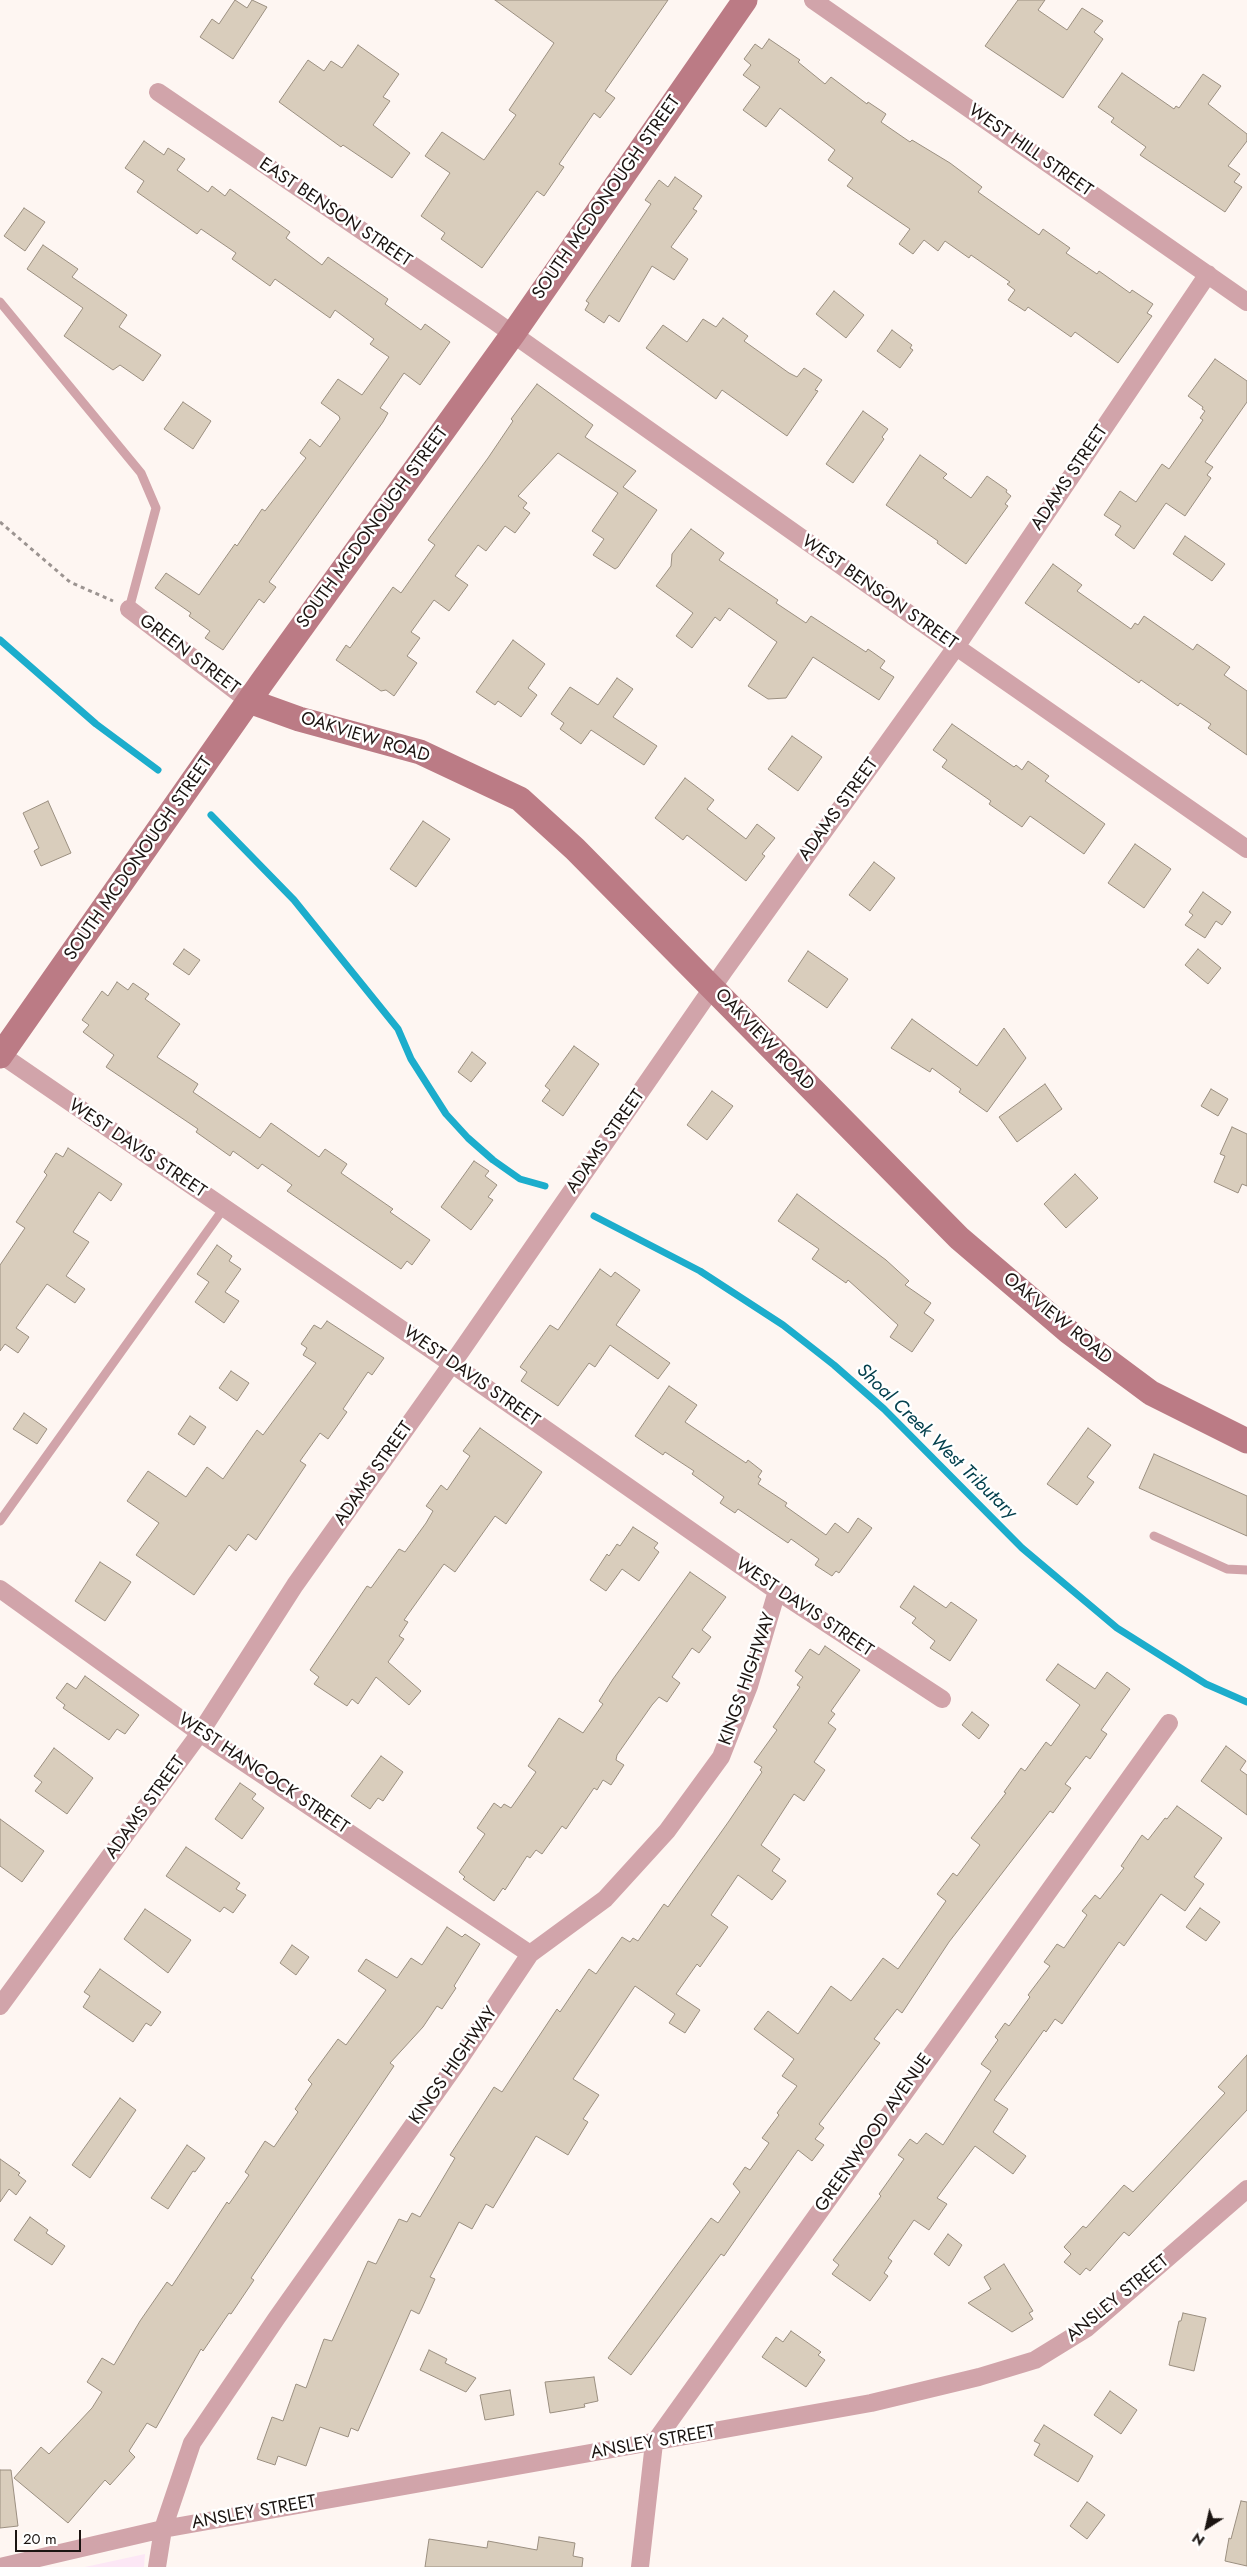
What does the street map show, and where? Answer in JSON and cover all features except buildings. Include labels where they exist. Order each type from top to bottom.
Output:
[{"type":"street","name":"SOUTH MCDONOUGH STREET","points":[[0,1055],[249,701],[513,334],[745,0]]},
{"type":"street","name":"WEST HILL STREET","points":[[814,0],[1247,302]]},
{"type":"street","name":"EAST BENSON STREET","points":[[158,92],[513,334]]},
{"type":"street","name":"ADAMS STREET","points":[[0,2006],[200,1733],[294,1585],[452,1364],[712,988],[956,647],[1208,274]]},
{"type":"street","name":"WEST BENSON STREET","points":[[513,334],[956,647],[1247,849]]},
{"type":"street","name":"GREEN STREET","points":[[122,606],[249,701]]},
{"type":"street","name":"OAKVIEW ROAD","points":[[249,701],[300,719],[420,752],[520,799],[575,849],[958,1238],[1070,1332],[1151,1393],[1247,1441]]},
{"type":"street","name":"WEST DAVIS STREET","points":[[0,1055],[452,1364],[777,1591],[942,1699]]},
{"type":"street","name":"WEST HANCOCK STREET","points":[[0,1589],[200,1733],[530,1954]]},
{"type":"street","name":"KINGS HIGHWAY","points":[[157,2567],[163,2529],[192,2444],[276,2319],[457,2063],[530,1954],[605,1899],[667,1831],[721,1758],[750,1686],[777,1591]]},
{"type":"street","name":"GREENWOOD AVENUE","points":[[640,2567],[654,2443],[1169,1723]]},
{"type":"street","name":"ANSLEY STREET","points":[[0,2567],[163,2529],[871,2404],[979,2377],[1035,2360],[1087,2328],[1247,2189]]},
{"type":"lane","points":[[0,302],[141,473],[156,508],[122,606]]},
{"type":"lane","points":[[0,1521],[224,1208]]},
{"type":"lane","points":[[1154,1536],[1227,1569],[1247,1570]]},
{"type":"path","points":[[0,522],[70,582],[122,606]]},
{"type":"shaded area","points":[[145,2554],[144,2567],[85,2567]]},
{"type":"waterway","name":"Shoal Creek West Tributary","points":[[0,640],[96,724],[158,770]]},
{"type":"waterway","name":"Shoal Creek West Tributary","points":[[211,815],[294,900],[398,1029],[411,1059],[446,1114],[468,1138],[493,1160],[520,1179],[545,1186]]},
{"type":"waterway","name":"Shoal Creek West Tributary","points":[[594,1216],[700,1271],[783,1325],[834,1365],[884,1409],[1022,1548],[1117,1628],[1206,1684],[1247,1702]]}]
